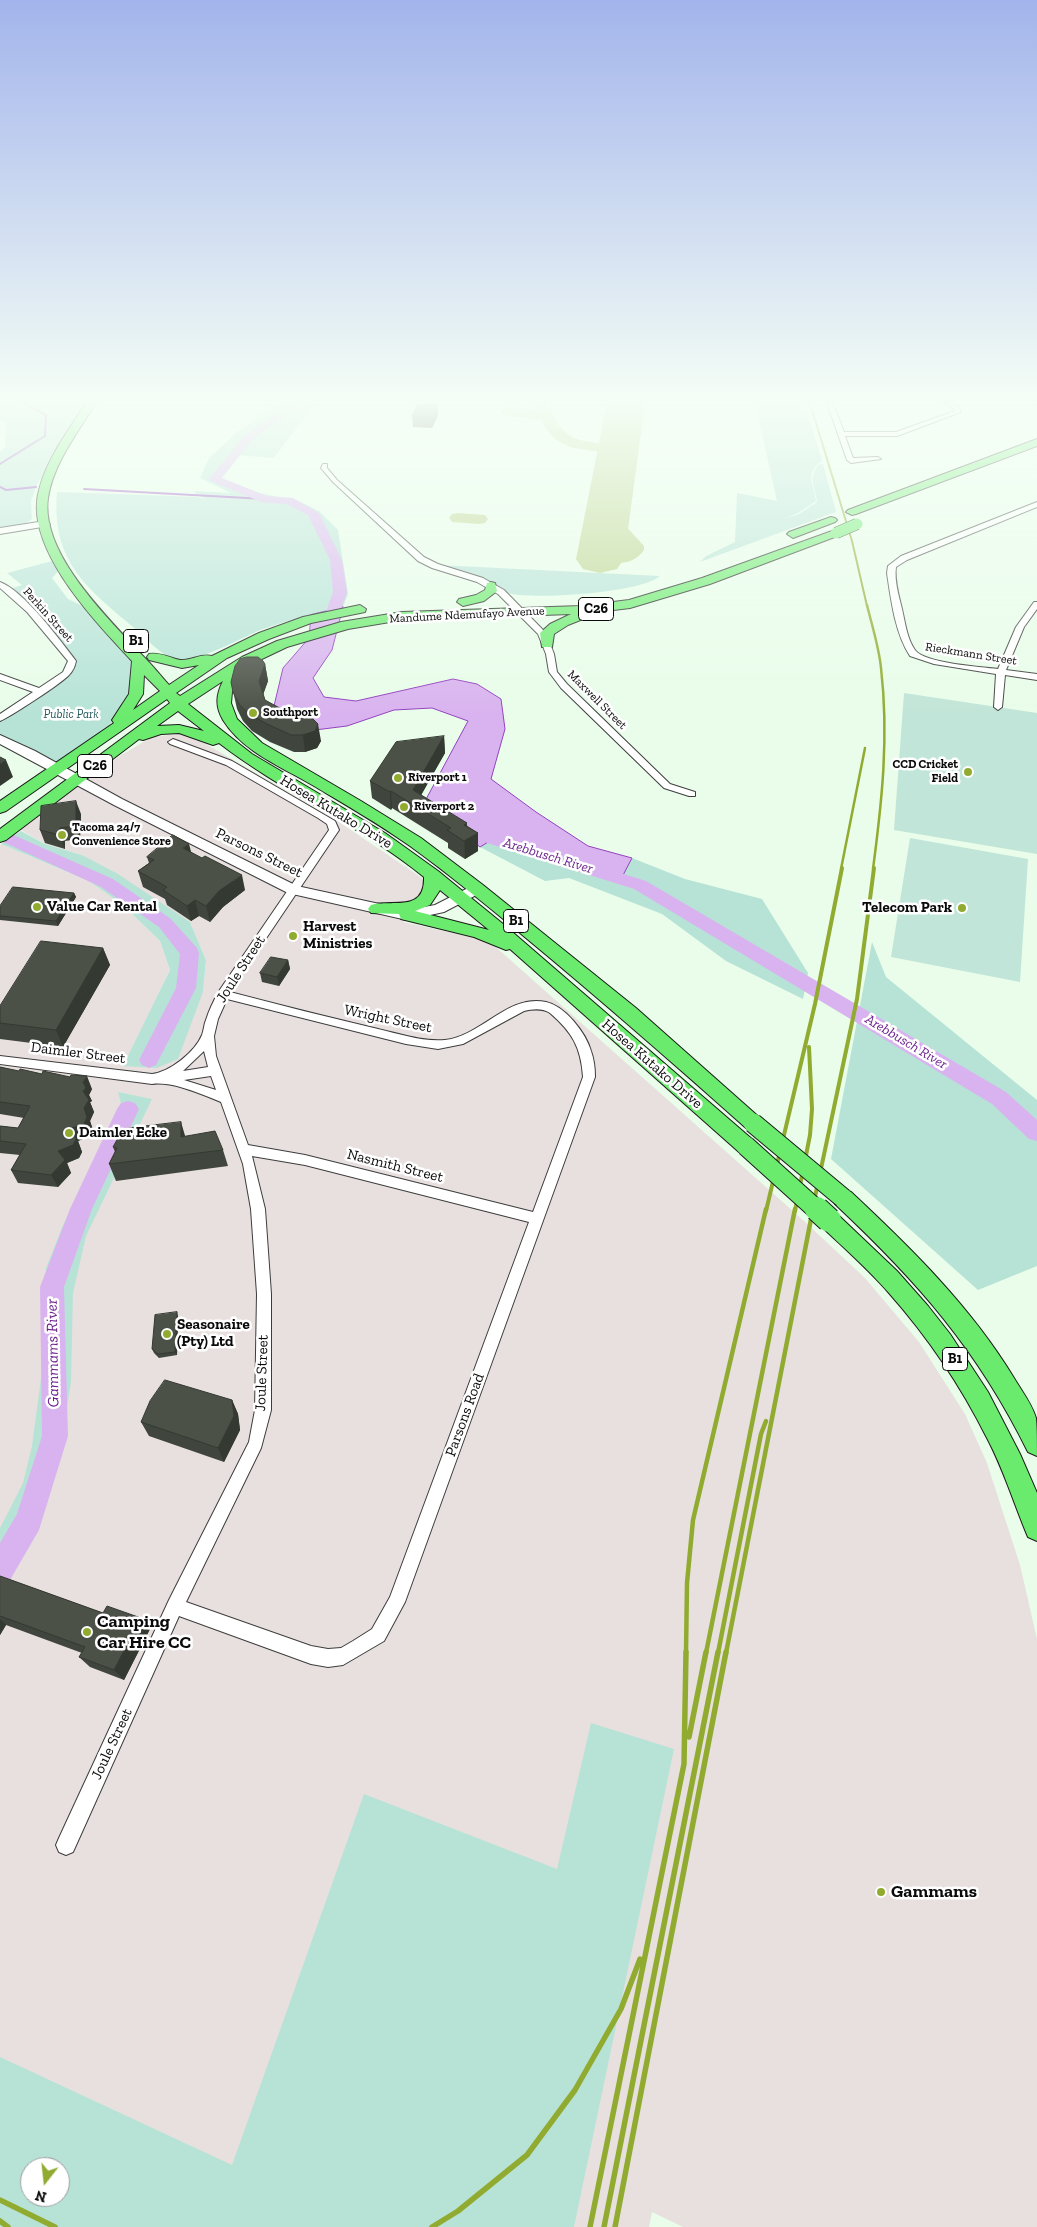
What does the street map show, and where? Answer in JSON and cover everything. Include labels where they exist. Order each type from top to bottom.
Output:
[{"type":"main road","name":"B1","points":[[43,507],[51,547],[56,560],[65,574],[89,603],[93,611],[147,658],[174,688]]},
{"type":"main road","points":[[785,537],[865,507]]},
{"type":"main road","name":"Mandume Ndemufayo Avenue","points":[[0,808],[67,774],[114,753],[130,738],[185,700],[266,650],[346,625],[415,615],[601,608],[630,604],[686,588],[862,523]]},
{"type":"main road","points":[[638,589],[681,575]]},
{"type":"main road","points":[[463,602],[486,596],[491,591],[491,586]]},
{"type":"main road","name":"Mandume Ndemufayo Avenue","points":[[395,604],[510,602],[571,599],[622,593]]},
{"type":"main road","name":"Mandume Ndemufayo Avenue","points":[[0,837],[67,774],[102,737],[222,655],[264,636],[308,620],[371,607]]},
{"type":"main road","points":[[547,644],[547,633],[551,630],[569,619],[601,608]]},
{"type":"main road","points":[[102,737],[118,721],[132,702],[147,658],[175,664],[189,664],[222,655]]},
{"type":"main road","points":[[247,660],[230,679],[224,692],[224,711],[241,733],[258,748]]},
{"type":"main road","name":"Hosea Kutako Drive","points":[[174,688],[227,743],[291,784],[379,836],[460,898],[746,1146],[829,1220],[896,1285],[953,1355],[982,1402],[1024,1488],[1037,1528]]},
{"type":"main road","name":"Hosea Kutako Drive","points":[[185,700],[258,748],[395,828],[477,889],[628,1013],[843,1198],[910,1261],[966,1327],[1016,1402],[1037,1444]]},
{"type":"main road","points":[[114,753],[149,732],[167,729],[188,730],[198,733],[291,784]]},
{"type":"main road","points":[[377,909],[408,908],[428,899],[434,886],[432,875]]},
{"type":"main road","points":[[407,915],[479,933],[528,956]]},
{"type":"street","name":"Maxwell Street","points":[[364,507],[421,559],[435,566],[480,580],[491,586],[510,602],[542,633],[547,644],[553,672],[564,686],[666,786],[692,794]]},
{"type":"street","name":"Rieckmann Street","points":[[1030,507],[904,558],[892,566],[892,579],[908,646],[912,654],[928,661],[1037,677]]},
{"type":"street","points":[[0,531],[45,524]]},
{"type":"street","name":"Perkin Street","points":[[0,584],[19,600],[42,624],[72,661],[71,667],[66,674],[42,692],[0,718]]},
{"type":"street","points":[[998,707],[1001,671],[1020,627],[1037,604]]},
{"type":"street","points":[[0,677],[42,692]]},
{"type":"street","points":[[0,739],[67,774]]},
{"type":"street","name":"Joule Street","points":[[66,1845],[175,1606],[256,1443],[263,1410],[264,1294],[258,1209],[254,1180],[210,1056],[208,1036],[212,1019],[223,994],[334,830],[332,823],[229,763],[173,742]]},
{"type":"street","name":"Parsons Street","points":[[67,774],[294,890],[407,915],[438,910],[477,889]]},
{"type":"street","name":"Wright Street","points":[[223,994],[357,1029],[429,1045],[448,1044],[467,1039],[520,1007],[539,1004]]},
{"type":"street","name":"Parsons Road","points":[[175,1606],[311,1655],[328,1658],[343,1656],[378,1634],[398,1602],[589,1076],[588,1056],[581,1038],[550,1007],[539,1004]]},
{"type":"street","name":"Daimler Street","points":[[152,1079],[177,1069],[195,1056],[208,1036]]},
{"type":"street","name":"Daimler Street","points":[[0,1060],[194,1086],[227,1100]]},
{"type":"street","name":"Daimler Street","points":[[152,1079],[216,1071]]},
{"type":"street","name":"Nasmith Street","points":[[244,1149],[305,1160],[538,1219]]},
{"type":"shaded area","name":"CCD Cricket Field","points":[[904,693],[1037,713],[1037,854],[894,830]]},
{"type":"shaded area","points":[[187,733],[333,818],[431,884],[403,922],[489,941],[803,1220],[865,1278],[919,1342],[965,1414],[987,1463],[1020,1565],[1037,1639],[1037,2227],[683,2227],[652,2212],[649,2227],[0,2227],[0,846],[1,844],[89,881],[124,906],[160,941],[170,970],[124,1066],[203,992],[206,960],[190,922],[82,855],[45,844],[19,829],[118,757],[152,737]]},
{"type":"shaded area","name":"Telecom Park","points":[[910,838],[1028,859],[1020,982],[891,957]]},
{"type":"green space","points":[[0,507],[31,507],[32,519],[26,523],[0,529]]},
{"type":"green space","points":[[57,507],[311,507],[319,511],[338,530],[348,594],[343,607],[263,629],[197,657],[187,659],[172,658],[156,648],[103,602],[76,572],[60,538]]},
{"type":"green space","points":[[736,507],[807,507],[784,519],[799,514],[810,507],[835,507],[836,512],[700,562],[706,556],[735,542]]},
{"type":"green space","name":"Public Park","points":[[56,560],[61,568],[52,578],[68,599],[93,611],[139,659],[131,692],[102,737],[57,768],[0,739],[0,718],[66,674],[72,661],[7,590],[22,585],[7,573]]},
{"type":"green space","points":[[438,565],[660,576],[633,587],[589,593],[544,596],[509,593],[486,579]]},
{"type":"green space","points":[[21,831],[45,844],[82,855],[118,874],[190,922],[206,960],[203,992],[178,1059],[157,1068],[123,1066],[170,970],[160,941],[124,906],[89,881],[1,844]]},
{"type":"green space","points":[[493,839],[621,879],[632,858],[685,879],[762,899],[808,973],[803,999],[726,961],[662,914],[569,878],[545,881],[480,847]]},
{"type":"green space","points":[[872,942],[886,977],[1037,1100],[1037,1266],[978,1290],[831,1159]]},
{"type":"green space","points":[[118,1092],[152,1099],[86,1236],[73,1293],[71,1382],[57,1469],[34,1532],[0,1589],[0,1528],[23,1483],[32,1446],[43,1363],[46,1268],[63,1225],[122,1107]]},
{"type":"green space","points":[[591,1723],[674,1749],[574,2227],[0,2227],[0,2057],[232,2165],[364,1794],[557,1869]]},
{"type":"water","points":[[343,607],[332,650],[313,678],[324,697],[356,701],[453,679],[477,684],[501,699],[505,729],[491,779],[536,812],[588,846],[632,858],[621,879],[493,839],[480,847],[424,803],[468,721],[432,708],[394,710],[347,726],[315,730],[274,706],[283,668],[309,638],[311,615]]},
{"type":"building","points":[[258,657],[265,664],[259,681],[265,700],[287,712],[313,719],[318,724],[315,731],[303,735],[291,735],[249,714],[239,704],[233,692],[231,682],[235,666],[240,659]]},
{"type":"building","points":[[444,736],[413,790],[467,823],[464,825],[478,833],[464,841],[447,830],[451,828],[391,791],[370,781],[396,742]]},
{"type":"building","points":[[0,757],[6,760],[0,764]]},
{"type":"building","points":[[76,801],[76,826],[60,828],[60,835],[40,830],[41,806]]},
{"type":"building","points":[[173,835],[189,844],[183,848],[202,858],[205,856],[242,875],[219,891],[206,906],[195,900],[187,906],[163,890],[167,887],[138,871],[154,860],[147,857]]},
{"type":"building","name":"Value Car Rental","points":[[13,887],[74,893],[56,921],[0,916],[0,906]]},
{"type":"building","points":[[41,941],[103,948],[56,1030],[0,1023],[0,1006]]},
{"type":"building","points":[[271,957],[288,960],[277,977],[260,973]]},
{"type":"building","name":"Daimler Ecke","points":[[0,1067],[42,1074],[43,1071],[70,1077],[71,1075],[87,1076],[83,1082],[86,1088],[83,1091],[89,1100],[84,1108],[87,1117],[84,1124],[72,1128],[76,1139],[73,1145],[58,1151],[65,1160],[51,1175],[11,1170],[26,1144],[0,1141],[0,1126],[18,1128],[30,1106],[0,1102]]},
{"type":"building","points":[[181,1122],[181,1137],[215,1131],[223,1150],[109,1164],[117,1148],[113,1147],[123,1129]]},
{"type":"building","name":"Seasonaire (Pty) Ltd","points":[[177,1312],[175,1352],[158,1354],[152,1349],[155,1315]]},
{"type":"building","points":[[165,1380],[232,1400],[234,1416],[218,1448],[141,1422],[150,1401]]},
{"type":"building","name":"Camping Car Hire CC","points":[[0,1576],[103,1613],[107,1606],[141,1618],[114,1670],[79,1657],[85,1647],[0,1616]]},
{"type":"waterway","name":"Arebbusch River","points":[[301,507],[313,513],[336,560],[340,592],[324,637]]},
{"type":"waterway","name":"Arebbusch River","points":[[477,819],[493,839],[640,885],[999,1098],[1037,1133]]},
{"type":"waterway","name":"Gammams River","points":[[9,838],[107,883],[165,923],[190,953],[186,988],[149,1060]]},
{"type":"waterway","name":"Gammams River","points":[[0,1570],[29,1520],[55,1436],[52,1287],[81,1209],[128,1109]]},
{"type":"taxiway","points":[[601,555],[619,558],[627,556],[635,550],[635,546],[607,516]]},
{"type":"taxiway","points":[[458,518],[479,519]]},
{"type":"runway","points":[[600,559],[609,507]]},
{"type":"railway","points":[[842,507],[852,541],[867,606]]},
{"type":"railway","points":[[867,605],[880,660],[884,719],[882,794],[873,869]]},
{"type":"railway","points":[[841,869],[865,748]]},
{"type":"railway","points":[[766,1211],[815,1004],[842,868]]},
{"type":"railway","points":[[812,1211],[857,999],[874,868]]},
{"type":"railway","points":[[795,1211],[810,1135],[812,1109],[809,1047]]},
{"type":"railway","points":[[686,1653],[687,1583],[693,1520],[766,1209]]},
{"type":"railway","points":[[706,1653],[795,1209]]},
{"type":"railway","points":[[726,1653],[813,1209]]},
{"type":"railway","points":[[718,1653],[761,1434],[766,1421]]},
{"type":"railway","points":[[590,2227],[684,1764],[686,1652]]},
{"type":"railway","points":[[689,1737],[706,1652]]},
{"type":"railway","points":[[604,2227],[718,1652]]},
{"type":"railway","points":[[615,2227],[726,1652]]},
{"type":"railway","points":[[432,2227],[458,2211],[527,2155],[575,2090],[621,2009],[640,1959]]},
{"type":"railway","points":[[0,2200],[55,2227]]},
{"type":"railway","points":[[0,2221],[8,2227]]},
{"type":"place","name":"Southport","points":[[253,713]]},
{"type":"place","name":"CCD Cricket Field","points":[[968,772]]},
{"type":"place","name":"Riverport 1","points":[[398,778]]},
{"type":"place","name":"Riverport 2","points":[[404,807]]},
{"type":"place","name":"Tacoma 24/7 Convenience Store","points":[[62,835]]},
{"type":"place","name":"Value Car Rental","points":[[37,907]]},
{"type":"place","name":"Telecom Park","points":[[962,908]]},
{"type":"place","name":"Harvest Ministries","points":[[293,936]]},
{"type":"place","name":"Daimler Ecke","points":[[69,1133]]},
{"type":"place","name":"Seasonaire (Pty) Ltd","points":[[167,1334]]},
{"type":"place","name":"Camping Car Hire CC","points":[[87,1632]]},
{"type":"place","name":"Gammams","points":[[881,1892]]}]
